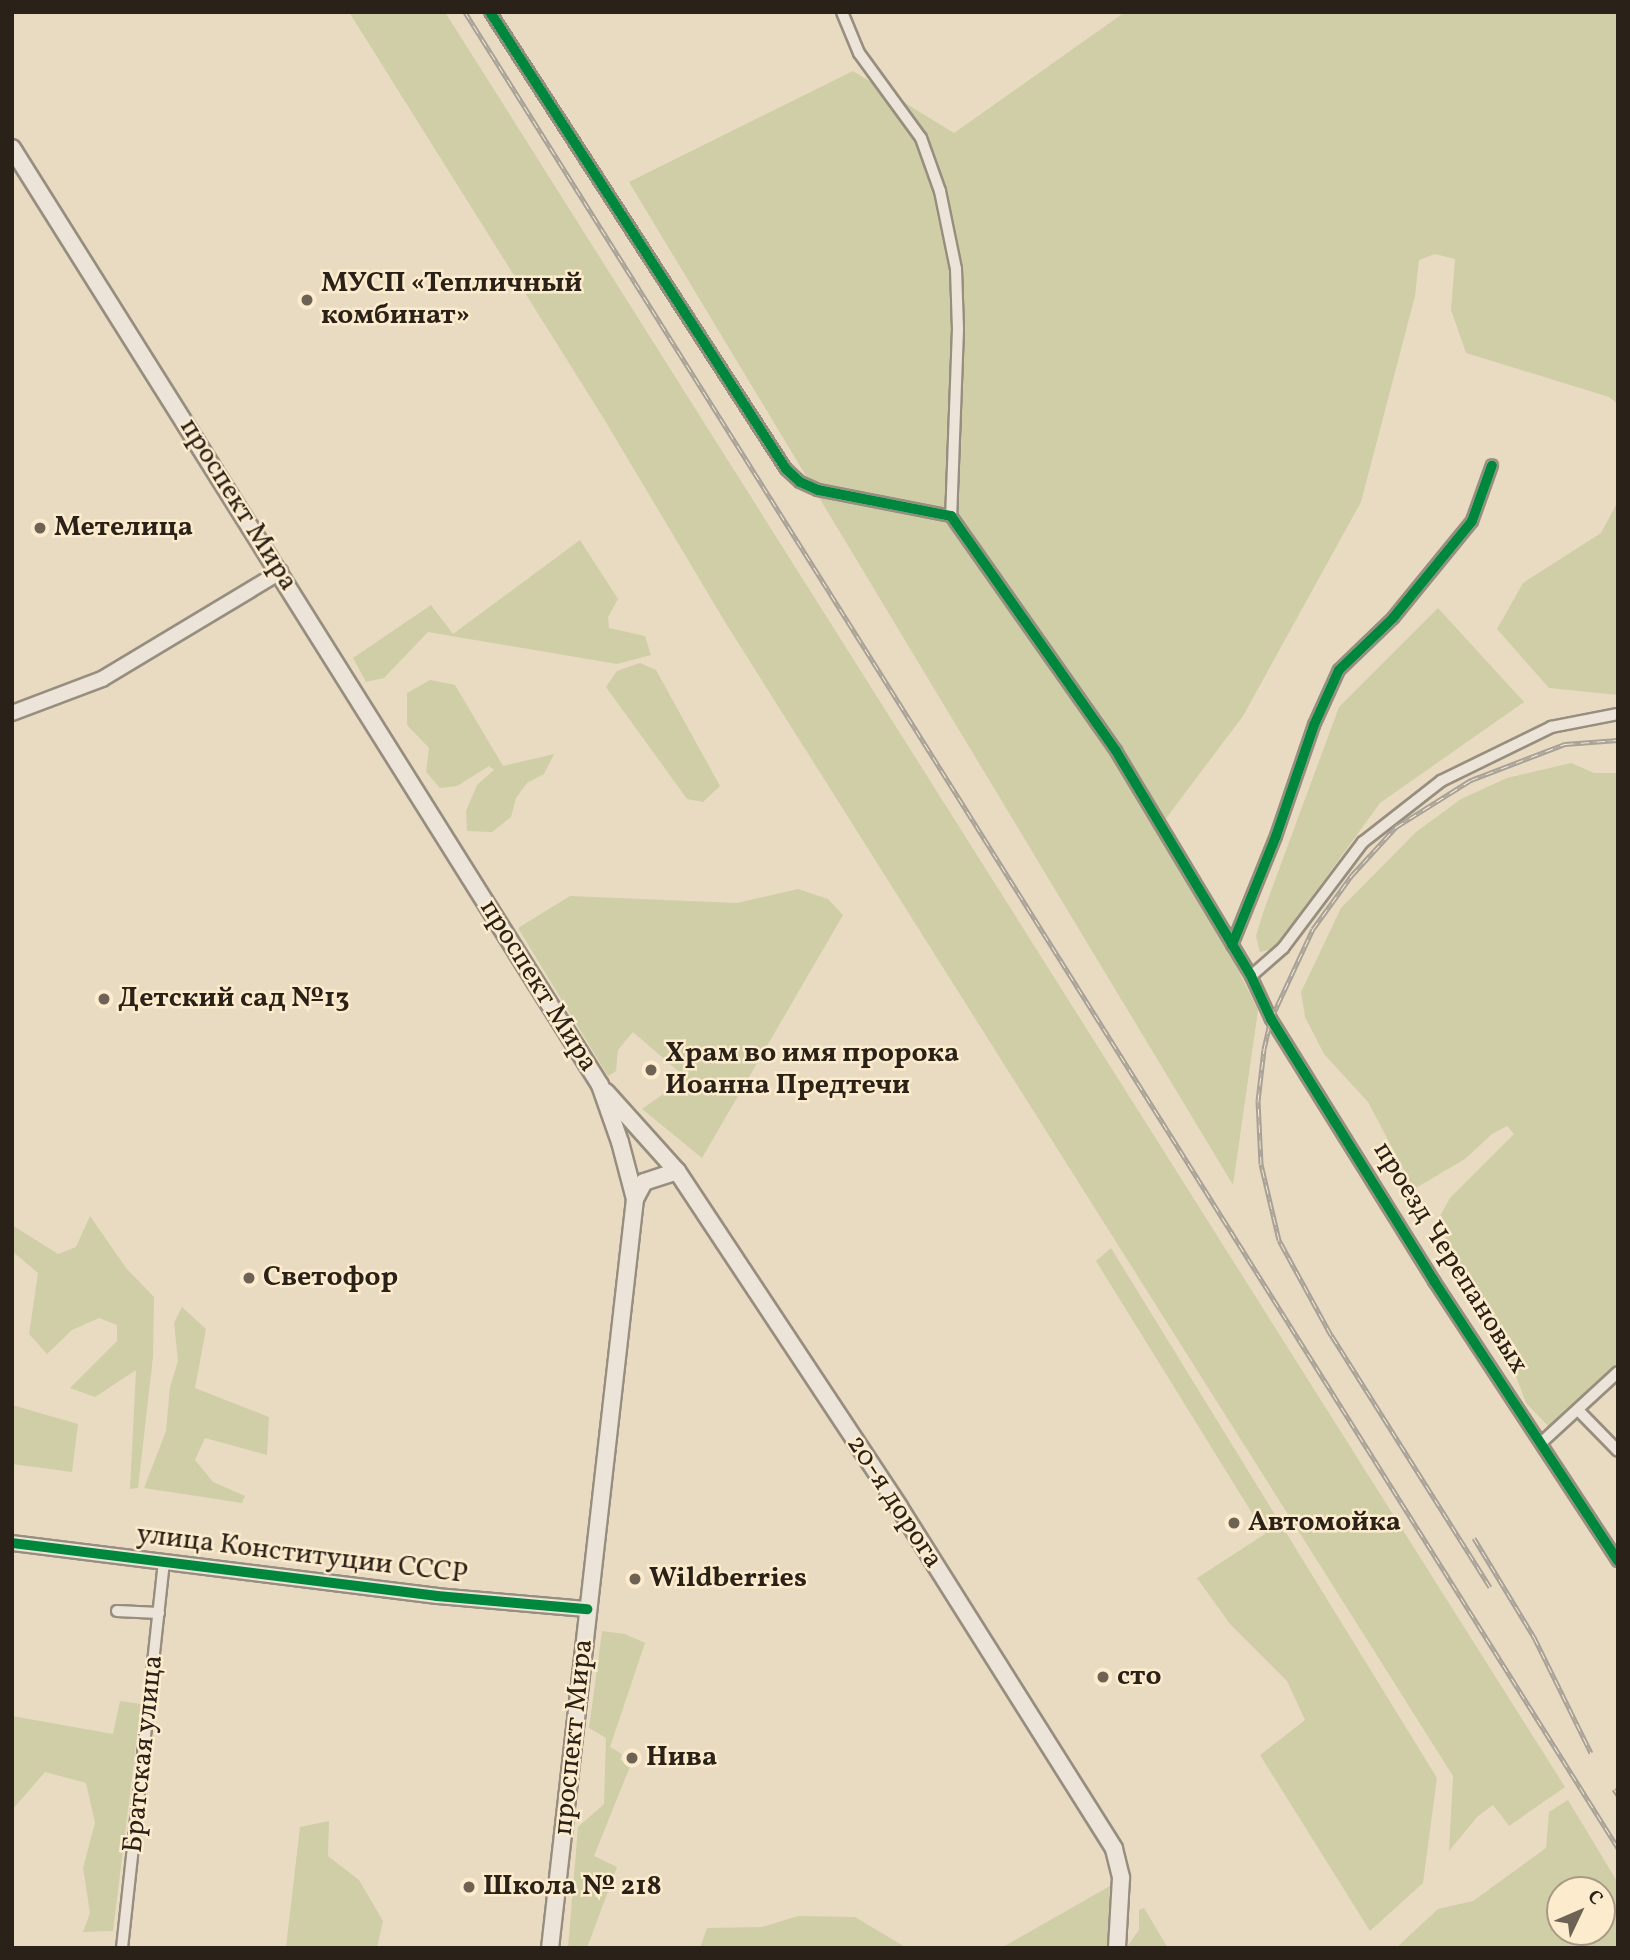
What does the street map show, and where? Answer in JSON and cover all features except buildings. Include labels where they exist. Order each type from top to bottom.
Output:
[{"type":"main road","name":"проспект Мира","points":[[12,148],[600,1085],[635,1199],[550,1948]]},
{"type":"main road","name":"20-я дорога","points":[[600,1085],[677,1171],[899,1507],[1114,1849],[1121,1878],[1117,1948]]},
{"type":"main road","points":[[635,1199],[644,1182],[677,1171]]},
{"type":"street","points":[[490,12],[786,469],[800,482],[818,490],[951,516],[956,269],[940,191],[921,138],[859,53],[842,12]]},
{"type":"street","points":[[1232,945],[1276,836],[1314,725],[1339,670],[1393,618],[1472,521],[1492,464]]},
{"type":"street","name":"проезд Черепановых","points":[[951,516],[1116,751],[1251,976],[1272,1019],[1434,1281],[1618,1561]]},
{"type":"street","points":[[12,713],[102,679],[280,572]]},
{"type":"street","points":[[1251,976],[1283,948],[1363,842],[1441,780],[1551,727],[1618,715]]},
{"type":"street","points":[[1542,1442],[1618,1371]]},
{"type":"street","points":[[1578,1410],[1618,1451]]},
{"type":"street","name":"улица Конституции СССР","points":[[12,1543],[164,1560],[437,1597],[587,1609]]},
{"type":"street","name":"Братская улица","points":[[122,1948],[164,1560]]},
{"type":"street","points":[[117,1611],[159,1614]]},
{"type":"green space","points":[[349,12],[445,12],[1565,1787],[1509,1826],[1493,1805],[1478,1816],[1449,1851],[1453,1776],[725,622],[604,419]]},
{"type":"green space","points":[[1125,12],[1618,12],[1618,404],[1609,397],[1466,353],[1451,310],[1455,259],[1435,254],[1419,260],[1415,296],[1361,502],[1243,716],[1164,821],[1258,1010],[1233,1185],[629,182],[853,71],[954,133]]},
{"type":"green space","points":[[1618,501],[1618,695],[1549,688],[1497,629],[1523,583],[1601,533]]},
{"type":"green space","points":[[580,540],[618,599],[608,617],[609,628],[645,636],[651,655],[617,664],[428,632],[384,678],[366,682],[353,658],[431,605],[453,634]]},
{"type":"green space","points":[[1438,608],[1524,702],[1380,803],[1284,935],[1272,949],[1260,952],[1256,936],[1264,910],[1339,707]]},
{"type":"green space","points":[[640,663],[656,670],[720,786],[703,802],[687,799],[606,687],[617,671]]},
{"type":"green space","points":[[430,680],[455,685],[503,766],[554,754],[544,774],[527,783],[516,798],[511,817],[492,832],[467,831],[466,811],[477,785],[494,770],[489,766],[457,786],[440,788],[426,772],[429,748],[407,725],[407,693]]},
{"type":"green space","points":[[1571,763],[1594,773],[1618,773],[1618,1373],[1564,1424],[1549,1427],[1526,1403],[1498,1328],[1451,1253],[1439,1218],[1450,1198],[1514,1134],[1507,1126],[1492,1134],[1465,1159],[1414,1189],[1368,1102],[1324,1054],[1305,1017],[1301,992],[1341,908],[1416,832],[1461,799],[1507,778]]},
{"type":"green space","points":[[798,889],[828,899],[843,915],[702,1158],[642,1109],[666,1092],[678,1071],[633,1032],[618,1050],[616,1071],[608,1076],[518,928],[570,896],[737,903]]},
{"type":"green space","points":[[90,1216],[126,1268],[154,1297],[153,1357],[138,1488],[130,1489],[136,1370],[95,1397],[70,1388],[117,1341],[117,1325],[99,1318],[72,1330],[47,1354],[29,1334],[38,1273],[12,1251],[12,1225],[58,1254],[76,1247]]},
{"type":"green space","points":[[1111,1248],[1437,1778],[1423,1883],[1370,1931],[1260,1755],[1305,1720],[1287,1681],[1230,1624],[1197,1578],[1265,1534],[1096,1261]]},
{"type":"green space","points":[[182,1307],[206,1329],[195,1388],[269,1417],[267,1455],[205,1438],[195,1460],[213,1482],[245,1496],[242,1503],[144,1488],[166,1431],[170,1387],[178,1361],[174,1323]]},
{"type":"green space","points":[[12,1405],[78,1424],[72,1472],[12,1464]]},
{"type":"green space","points":[[602,1631],[625,1634],[645,1643],[610,1747],[622,1754],[620,1760],[631,1764],[594,1856],[617,1867],[587,1948],[568,1948],[578,1827],[604,1804],[606,1738],[589,1728]]},
{"type":"green space","points":[[120,1701],[141,1704],[113,1931],[83,1932],[90,1913],[83,1868],[95,1823],[86,1783],[45,1772],[12,1810],[12,1716],[113,1734]]},
{"type":"green space","points":[[1568,1800],[1614,1876],[1546,1876],[1546,1946],[1616,1946],[1616,1880],[1618,1948],[1396,1948],[1438,1909],[1473,1901],[1546,1848],[1549,1812]]},
{"type":"green space","points":[[329,1821],[328,1856],[359,1880],[383,1921],[377,1948],[252,1948],[286,1947],[300,1827]]},
{"type":"green space","points":[[1110,1886],[1107,1948],[1001,1948]]},
{"type":"green space","points":[[1144,1908],[1168,1948],[1126,1948],[1139,1930],[1139,1910]]},
{"type":"green space","points":[[798,1916],[855,1917],[907,1948],[700,1948],[707,1928],[762,1927]]},
{"type":"railway","points":[[465,12],[1618,1848]]},
{"type":"railway","points":[[1490,1587],[1331,1335],[1279,1240],[1261,1164],[1258,1101],[1264,1049],[1271,1019],[1313,929],[1352,875],[1396,827],[1471,780],[1565,744],[1618,740]]},
{"type":"railway","points":[[1474,1538],[1534,1637],[1591,1753]]},
{"type":"railway","points":[[1614,1789],[1618,1795]]},
{"type":"cycle path","points":[[490,12],[786,469],[800,482],[818,490],[951,516],[1116,751],[1251,976],[1271,1019],[1434,1281],[1618,1561]]},
{"type":"cycle path","points":[[1232,945],[1276,836],[1314,725],[1339,670],[1393,618],[1472,521],[1492,465]]},
{"type":"cycle path","points":[[12,1543],[437,1596],[587,1609]]},
{"type":"place","name":"МУСП «Тепличный комбинат»","points":[[307,300]]},
{"type":"place","name":"Метелица","points":[[40,528]]},
{"type":"place","name":"Детский сад №13","points":[[104,999]]},
{"type":"place","name":"Храм во имя пророка Иоанна Предтечи","points":[[651,1070]]},
{"type":"place","name":"Светофор","points":[[249,1278]]},
{"type":"place","name":"Автомойка","points":[[1234,1523]]},
{"type":"place","name":"Wildberries","points":[[635,1579]]},
{"type":"place","name":"сто","points":[[1103,1677]]},
{"type":"place","name":"Нива","points":[[632,1758]]},
{"type":"place","name":"Школа № 218","points":[[469,1887]]}]
